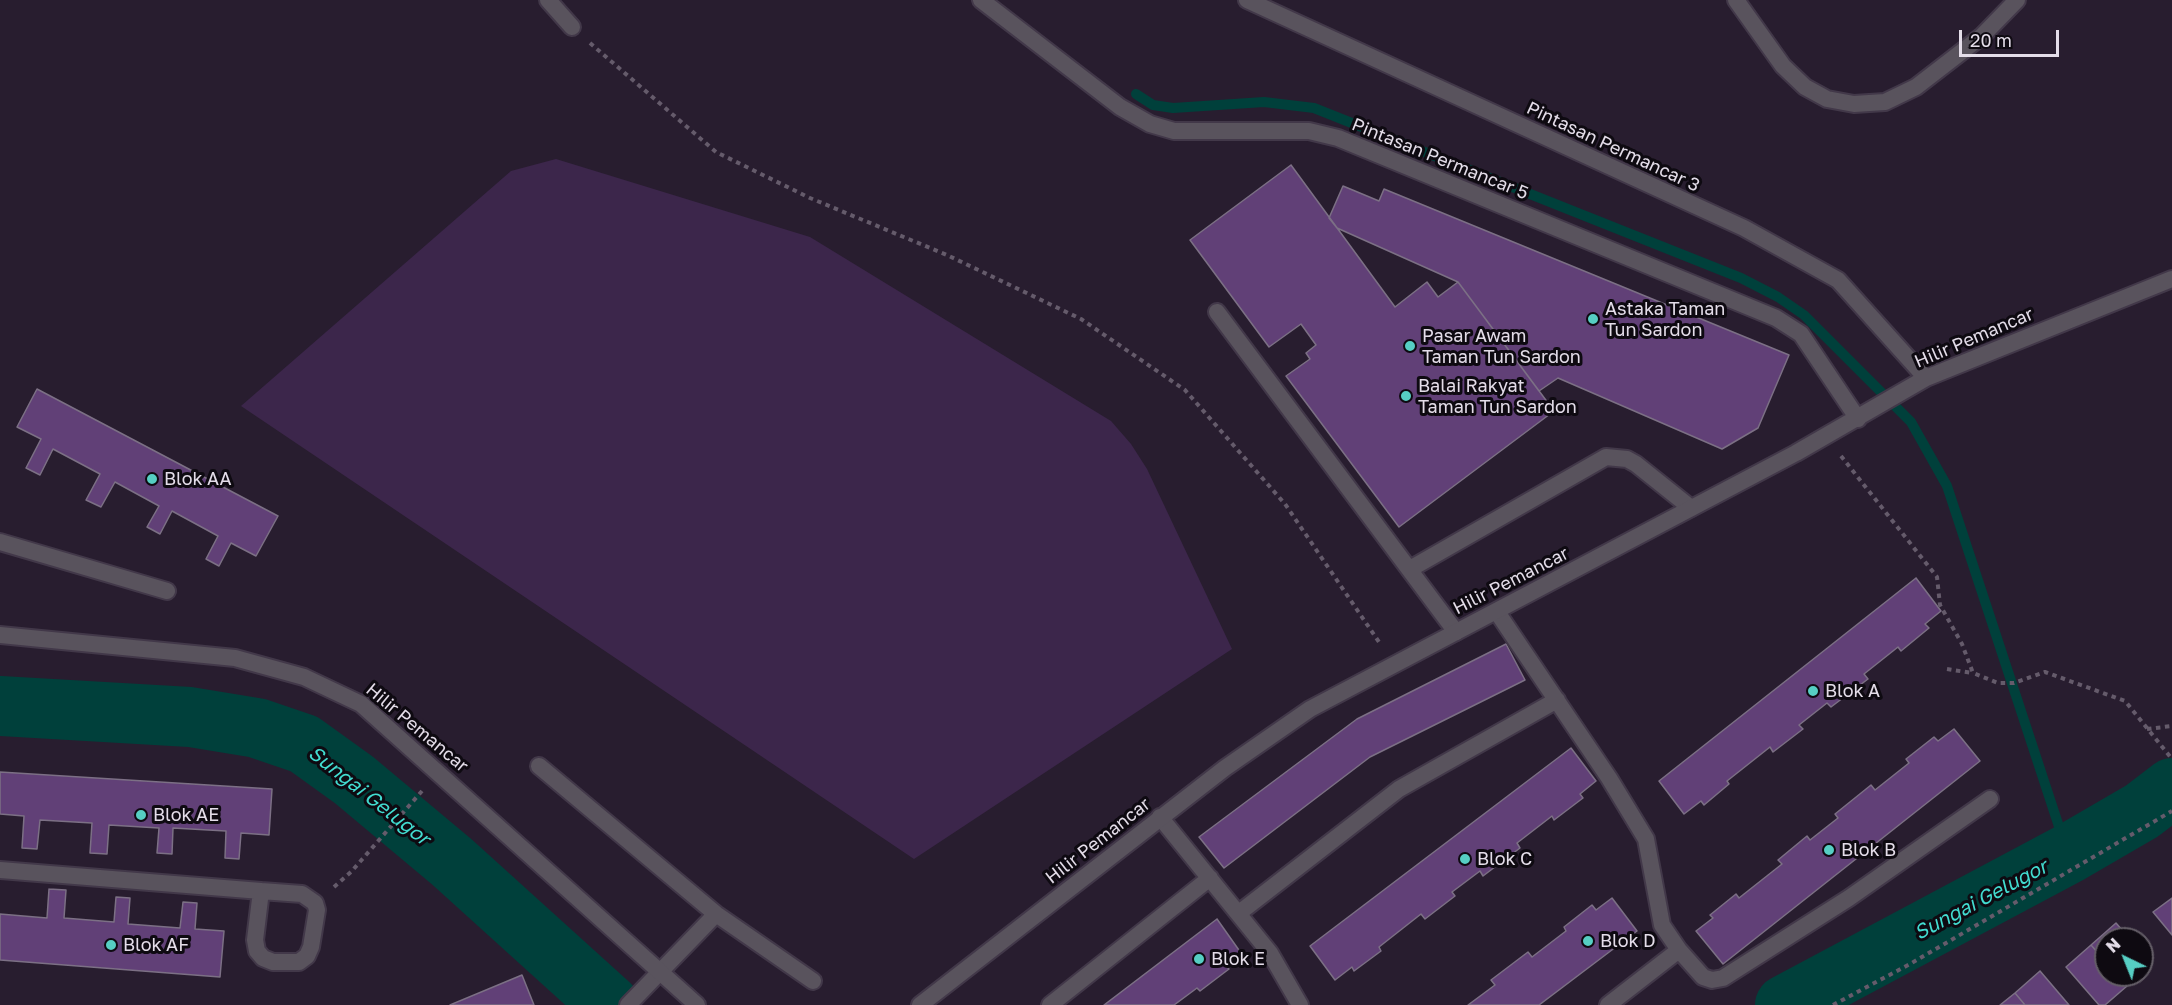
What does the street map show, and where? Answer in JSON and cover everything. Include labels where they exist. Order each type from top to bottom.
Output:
[{"type":"street","points":[[548,0],[572,27]]},
{"type":"street","name":"Pintasan Permancar 5","points":[[981,0],[1120,107],[1150,124],[1174,131],[1309,130],[1338,138],[1776,318],[1801,334],[1858,419]]},
{"type":"street","name":"Pintasan Permancar 3","points":[[1247,0],[1744,228],[1838,280],[1926,378]]},
{"type":"street","points":[[1736,0],[1784,66],[1805,87],[1827,99],[1854,104],[1885,102],[1916,87],[1982,36],[2017,0]]},
{"type":"street","name":"Hilir Pemancar","points":[[920,1005],[1160,817],[1225,768],[1310,710],[1826,437],[1926,378],[2172,279]]},
{"type":"street","points":[[1217,312],[1456,632]]},
{"type":"street","points":[[1410,569],[1606,457],[1626,459],[1636,464],[1691,508]]},
{"type":"street","points":[[0,542],[167,591]]},
{"type":"street","points":[[1497,612],[1610,778],[1646,839],[1662,925],[1679,950],[1703,977],[1712,980],[1730,975],[1849,898],[1990,799]]},
{"type":"street","name":"Hilir Pemancar","points":[[0,635],[235,658],[333,689],[361,704],[413,749],[697,1005]]},
{"type":"street","points":[[1239,913],[1399,789],[1557,700]]},
{"type":"street","points":[[539,766],[716,914],[813,981]]},
{"type":"street","points":[[1160,817],[1239,913],[1276,963],[1300,1005]]},
{"type":"street","points":[[0,870],[302,894],[315,903],[317,910],[308,956],[299,962],[273,962],[263,958],[257,951],[255,940],[261,891]]},
{"type":"street","points":[[1050,1005],[1210,878]]},
{"type":"street","points":[[628,1005],[716,914]]},
{"type":"street","points":[[1608,1005],[1679,950]]},
{"type":"path","points":[[572,27],[716,152],[810,198],[947,255],[1081,319],[1185,390],[1285,504],[1395,665]]},
{"type":"path","points":[[1826,437],[1937,577],[1940,605],[1962,644],[1973,673]]},
{"type":"path","points":[[1947,669],[1973,673],[1998,683],[2014,682],[2045,672],[2078,682],[2125,701],[2171,759]]},
{"type":"path","points":[[2147,729],[2172,726]]},
{"type":"path","points":[[351,872],[413,801]]},
{"type":"path","points":[[1833,1005],[1911,964],[2172,811]]},
{"type":"shaded area","points":[[556,159],[810,237],[1111,421],[1131,444],[1147,469],[1232,649],[914,859],[241,406],[511,171]]},
{"type":"building","name":"Pasar Awam Taman Tun Sardon","points":[[1291,165],[1395,307],[1427,282],[1438,297],[1458,282],[1554,411],[1399,527],[1286,376],[1310,359],[1306,353],[1316,345],[1301,324],[1269,347],[1190,240]]},
{"type":"building","name":"Astaka Taman Tun Sardon","points":[[1343,186],[1379,201],[1384,189],[1789,355],[1758,428],[1722,449],[1558,378],[1539,391],[1458,282],[1337,228],[1329,218]]},
{"type":"building","name":"Blok AA","points":[[37,389],[278,516],[256,556],[231,543],[219,566],[206,559],[218,536],[172,511],[160,534],[147,527],[159,506],[115,482],[101,507],[86,500],[100,474],[53,449],[40,475],[26,468],[41,439],[17,427]]},
{"type":"building","name":"Blok A","points":[[1916,578],[1941,611],[1925,624],[1929,628],[1901,651],[1898,647],[1864,674],[1868,679],[1831,707],[1827,703],[1799,725],[1803,729],[1773,752],[1770,747],[1727,781],[1729,784],[1704,805],[1701,801],[1684,814],[1659,781]]},
{"type":"building","points":[[1506,644],[1525,680],[1370,757],[1224,868],[1199,837],[1357,719]]},
{"type":"building","name":"Blok B","points":[[1954,729],[1980,761],[1723,964],[1696,931],[1713,918],[1710,915],[1736,894],[1739,898],[1782,864],[1778,860],[1807,836],[1810,840],[1838,818],[1835,814],[1871,785],[1875,790],[1909,763],[1906,759],[1934,737],[1938,741]]},
{"type":"building","name":"Blok C","points":[[1571,748],[1596,781],[1580,794],[1583,798],[1554,820],[1552,816],[1517,843],[1520,848],[1483,876],[1480,871],[1452,892],[1455,896],[1425,919],[1421,914],[1379,947],[1381,951],[1354,971],[1352,967],[1335,980],[1310,946]]},
{"type":"building","name":"Blok AE","points":[[0,772],[272,789],[269,835],[241,833],[239,859],[225,858],[226,831],[173,828],[172,854],[157,853],[159,828],[109,825],[107,854],[90,853],[92,823],[40,820],[37,849],[22,848],[24,816],[0,814]]},
{"type":"building","name":"Blok AF","points":[[49,889],[66,890],[64,918],[114,922],[116,897],[130,898],[128,924],[180,928],[183,902],[197,903],[195,929],[224,931],[220,977],[0,960],[0,914],[47,918]]},
{"type":"building","name":"Blok D","points":[[1612,898],[1637,931],[1539,1005],[1468,1005],[1495,985],[1491,980],[1528,952],[1532,957],[1566,931],[1564,927],[1592,905],[1596,910]]},
{"type":"building","points":[[2172,898],[2172,935],[2153,912]]},
{"type":"building","name":"Blok E","points":[[1217,919],[1241,953],[1225,965],[1229,969],[1200,991],[1197,988],[1174,1005],[1104,1005]]},
{"type":"building","points":[[2091,945],[2094,948],[2094,987],[2126,987],[2105,1005],[2099,1005],[2066,967]]},
{"type":"building","points":[[2040,971],[2069,1005],[2025,1005],[2015,993]]},
{"type":"building","points":[[522,975],[534,1005],[450,1005]]},
{"type":"building","points":[[2015,993],[2025,1005],[2000,1005]]},
{"type":"waterway","points":[[1136,94],[1153,105],[1173,108],[1264,102],[1314,108],[1741,278],[1778,297],[1804,315],[1911,422],[1947,486],[2068,854]]},
{"type":"waterway","name":"Sungai Gelugor","points":[[0,706],[190,717],[257,728],[304,744],[354,780],[452,862],[610,1005]]},
{"type":"waterway","name":"Sungai Gelugor","points":[[1785,1005],[2068,854],[2142,811],[2172,788]]},
{"type":"place","name":"Astaka Taman Tun Sardon","points":[[1593,319]]},
{"type":"place","name":"Pasar Awam Taman Tun Sardon","points":[[1410,346]]},
{"type":"place","name":"Balai Rakyat Taman Tun Sardon","points":[[1406,396]]},
{"type":"place","name":"Blok AA","points":[[152,479]]},
{"type":"place","name":"Blok A","points":[[1813,691]]},
{"type":"place","name":"Blok AE","points":[[141,815]]},
{"type":"place","name":"Blok B","points":[[1829,850]]},
{"type":"place","name":"Blok C","points":[[1465,859]]},
{"type":"place","name":"Blok D","points":[[1588,941]]},
{"type":"place","name":"Blok AF","points":[[111,945]]},
{"type":"place","name":"Blok E","points":[[1199,959]]}]
